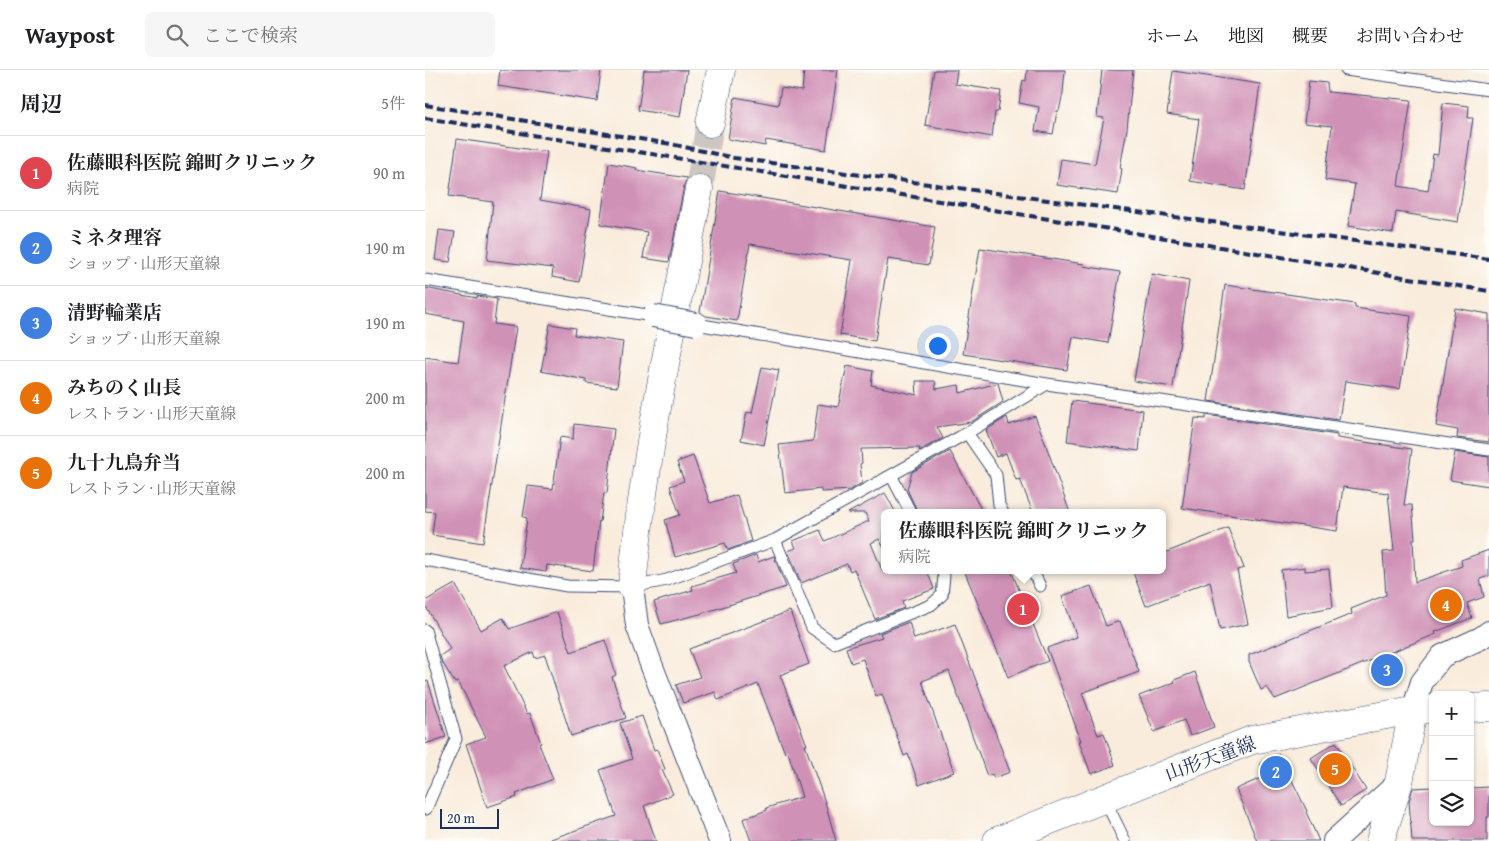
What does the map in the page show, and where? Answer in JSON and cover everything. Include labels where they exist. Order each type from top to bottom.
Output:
[{"type":"street","points":[[710,123],[721,70]]},
{"type":"street","points":[[699,189],[637,526],[632,587],[637,625],[720,841]]},
{"type":"street","points":[[653,316],[696,324]]},
{"type":"street","points":[[1380,841],[1423,709],[1422,682],[1442,656],[1481,638],[1489,632]]},
{"type":"street","points":[[1474,708],[1489,707]]},
{"type":"street","name":"山形天童線","points":[[997,841],[1253,740],[1423,709]]},
{"type":"street","points":[[1334,841],[1399,782]]},
{"type":"lane","points":[[1346,70],[1489,90]]},
{"type":"lane","points":[[425,280],[653,316]]},
{"type":"lane","points":[[696,324],[1047,384],[1489,450]]},
{"type":"lane","points":[[425,560],[567,586],[632,587],[667,580],[775,540],[892,477],[1047,384]]},
{"type":"lane","points":[[967,433],[996,475],[1001,509]]},
{"type":"lane","points":[[892,477],[909,509]]},
{"type":"lane","points":[[775,540],[812,628],[834,643],[931,605],[942,595],[944,574]]},
{"type":"lane","points":[[1034,574],[1040,586]]},
{"type":"lane","points":[[425,630],[456,738],[427,810]]},
{"type":"lane","points":[[1104,798],[1125,841]]},
{"type":"building","points":[[500,70],[601,70],[597,101],[498,86]]},
{"type":"building","points":[[644,70],[687,70],[680,117],[638,110]]},
{"type":"building","points":[[804,70],[838,70],[826,150],[766,140],[765,146],[728,139],[735,97],[778,105],[781,88],[802,91]]},
{"type":"building","points":[[934,70],[957,70],[955,84],[1001,91],[998,112],[995,112],[992,137],[925,125]]},
{"type":"building","points":[[1027,70],[1065,70],[1063,93],[1059,111],[1057,111],[1053,134],[1035,131],[1039,107],[1019,103],[1023,80],[1026,81]]},
{"type":"building","points":[[1102,70],[1133,70],[1118,194],[1057,185],[1061,159],[1095,164],[1104,118],[1097,117]]},
{"type":"building","points":[[1173,71],[1260,84],[1245,190],[1190,181],[1199,119],[1167,114]]},
{"type":"building","points":[[1309,81],[1327,83],[1328,92],[1411,100],[1398,186],[1428,191],[1433,154],[1438,155],[1443,103],[1469,106],[1468,118],[1473,118],[1458,222],[1396,212],[1393,233],[1348,226],[1355,184],[1325,180],[1332,126],[1304,123]]},
{"type":"building","points":[[457,139],[547,152],[540,200],[591,209],[579,282],[552,277],[553,268],[487,260],[493,202],[449,196]]},
{"type":"building","points":[[609,163],[637,168],[636,170],[687,178],[669,262],[643,258],[647,232],[600,224]]},
{"type":"building","points":[[720,191],[935,227],[929,265],[888,259],[875,341],[840,335],[852,260],[750,244],[737,321],[706,316],[700,312]]},
{"type":"building","points":[[439,230],[455,232],[450,262],[435,260]]},
{"type":"building","points":[[980,248],[1084,264],[1083,266],[1120,272],[1108,343],[1073,337],[1067,370],[963,354]]},
{"type":"building","points":[[1152,274],[1189,281],[1173,387],[1134,381]]},
{"type":"building","points":[[1225,285],[1355,304],[1355,308],[1411,316],[1400,389],[1345,381],[1339,420],[1208,401]]},
{"type":"building","points":[[425,288],[477,298],[477,296],[497,299],[494,324],[516,327],[483,543],[432,535],[435,512],[425,511],[425,357],[458,362],[464,321],[425,314]]},
{"type":"building","points":[[1455,308],[1489,314],[1489,442],[1457,438],[1458,430],[1436,426]]},
{"type":"building","points":[[550,324],[575,328],[574,335],[623,342],[617,387],[586,383],[586,380],[541,371]]},
{"type":"building","points":[[847,366],[873,371],[871,385],[917,395],[916,381],[935,381],[936,389],[959,385],[960,393],[998,383],[1003,402],[971,422],[937,427],[943,438],[919,451],[920,448],[861,449],[862,483],[850,490],[821,492],[821,489],[785,493],[779,445],[813,441],[818,404],[838,407]]},
{"type":"building","points":[[762,367],[779,370],[764,445],[741,440],[747,412],[752,413]]},
{"type":"building","points":[[1072,401],[1143,410],[1139,451],[1067,441]]},
{"type":"building","points":[[1206,415],[1337,435],[1337,438],[1412,449],[1404,505],[1412,505],[1415,539],[1413,539],[1415,582],[1462,566],[1461,560],[1489,550],[1489,576],[1480,579],[1484,597],[1467,603],[1472,618],[1275,699],[1267,687],[1261,690],[1249,662],[1249,655],[1352,614],[1351,609],[1386,595],[1383,552],[1394,551],[1388,493],[1343,487],[1337,531],[1182,508],[1195,418],[1206,419]]},
{"type":"building","points":[[1035,416],[1069,509],[1031,509],[1020,479],[1016,480],[1006,453],[996,457],[986,430],[1007,417],[1009,425]]},
{"type":"building","points":[[574,424],[614,429],[607,493],[604,493],[593,571],[547,565],[546,572],[520,568],[527,518],[523,517],[528,486],[553,489],[560,437],[573,439]]},
{"type":"building","points":[[950,451],[981,509],[916,509],[907,489],[912,472]]},
{"type":"building","points":[[1455,452],[1489,457],[1489,486],[1450,480]]},
{"type":"building","points":[[693,456],[710,503],[737,495],[751,541],[728,550],[725,543],[675,557],[665,520],[680,515],[670,486],[684,481],[677,462]]},
{"type":"building","points":[[885,493],[894,509],[881,509],[881,543],[879,539],[871,543],[881,568],[881,574],[928,574],[934,589],[902,601],[904,608],[875,619],[854,569],[850,571],[847,564],[801,583],[788,551],[796,548],[793,541],[820,530],[825,541],[869,521],[865,513],[848,513]]},
{"type":"building","points":[[1228,528],[1244,568],[1237,570],[1248,624],[1220,630],[1210,581],[1146,606],[1134,574],[1166,574],[1166,552]]},
{"type":"building","points":[[756,555],[758,562],[774,556],[786,587],[661,624],[654,602],[693,590],[692,586],[736,573],[733,564]]},
{"type":"building","points":[[1305,567],[1305,571],[1329,569],[1333,607],[1286,616],[1281,570]]},
{"type":"building","points":[[966,574],[1013,574],[1048,661],[1008,677]]},
{"type":"building","points":[[455,584],[481,630],[503,618],[509,629],[557,612],[571,652],[605,640],[616,675],[612,677],[626,718],[571,736],[545,655],[535,658],[533,652],[504,666],[527,714],[530,713],[541,743],[539,744],[553,779],[516,794],[517,797],[487,807],[466,744],[486,737],[458,681],[455,683],[442,662],[440,656],[450,649],[425,605],[425,601]]},
{"type":"building","points":[[1091,586],[1106,626],[1120,621],[1139,672],[1082,693],[1098,735],[1104,733],[1115,765],[1091,774],[1047,648],[1077,637],[1062,596]]},
{"type":"building","points":[[790,611],[809,664],[780,675],[807,745],[805,745],[825,802],[836,841],[751,841],[743,819],[767,810],[766,808],[802,797],[788,752],[785,753],[758,684],[718,700],[715,692],[683,703],[676,685],[700,677],[689,649]]},
{"type":"building","points":[[909,622],[914,639],[955,624],[1010,772],[994,778],[992,774],[987,776],[949,671],[922,681],[954,772],[919,785],[908,754],[904,756],[882,694],[876,696],[863,659],[851,663],[846,648],[882,637],[880,633]]},
{"type":"building","points":[[1195,672],[1214,727],[1190,736],[1184,720],[1154,732],[1139,696]]},
{"type":"building","points":[[428,681],[446,737],[425,744],[425,682]]},
{"type":"building","points":[[642,716],[654,750],[657,749],[665,769],[662,770],[673,794],[644,806],[656,841],[552,841],[551,839],[616,816],[600,770],[632,759],[620,723]]},
{"type":"building","points":[[1336,742],[1366,790],[1341,806],[1311,758]]},
{"type":"building","points":[[1279,754],[1307,811],[1319,841],[1257,841],[1236,789],[1266,776],[1260,763]]},
{"type":"building","points":[[1429,787],[1429,826],[1474,826],[1474,788],[1489,787],[1487,841],[1412,841],[1409,801],[1413,788]]},
{"type":"tunnel","points":[[699,189],[710,123]]},
{"type":"railway","points":[[425,105],[671,144],[734,158],[1489,259]]},
{"type":"railway","points":[[425,118],[1489,291]]},
{"type":"place","name":"みちのく山長","points":[[1446,605]]},
{"type":"place","name":"佐藤眼科医院 錦町クリニック","points":[[1023,609]]},
{"type":"place","name":"清野輪業店","points":[[1387,670]]},
{"type":"place","name":"九十九鳥弁当","points":[[1335,769]]},
{"type":"place","name":"ミネタ理容","points":[[1276,772]]}]
